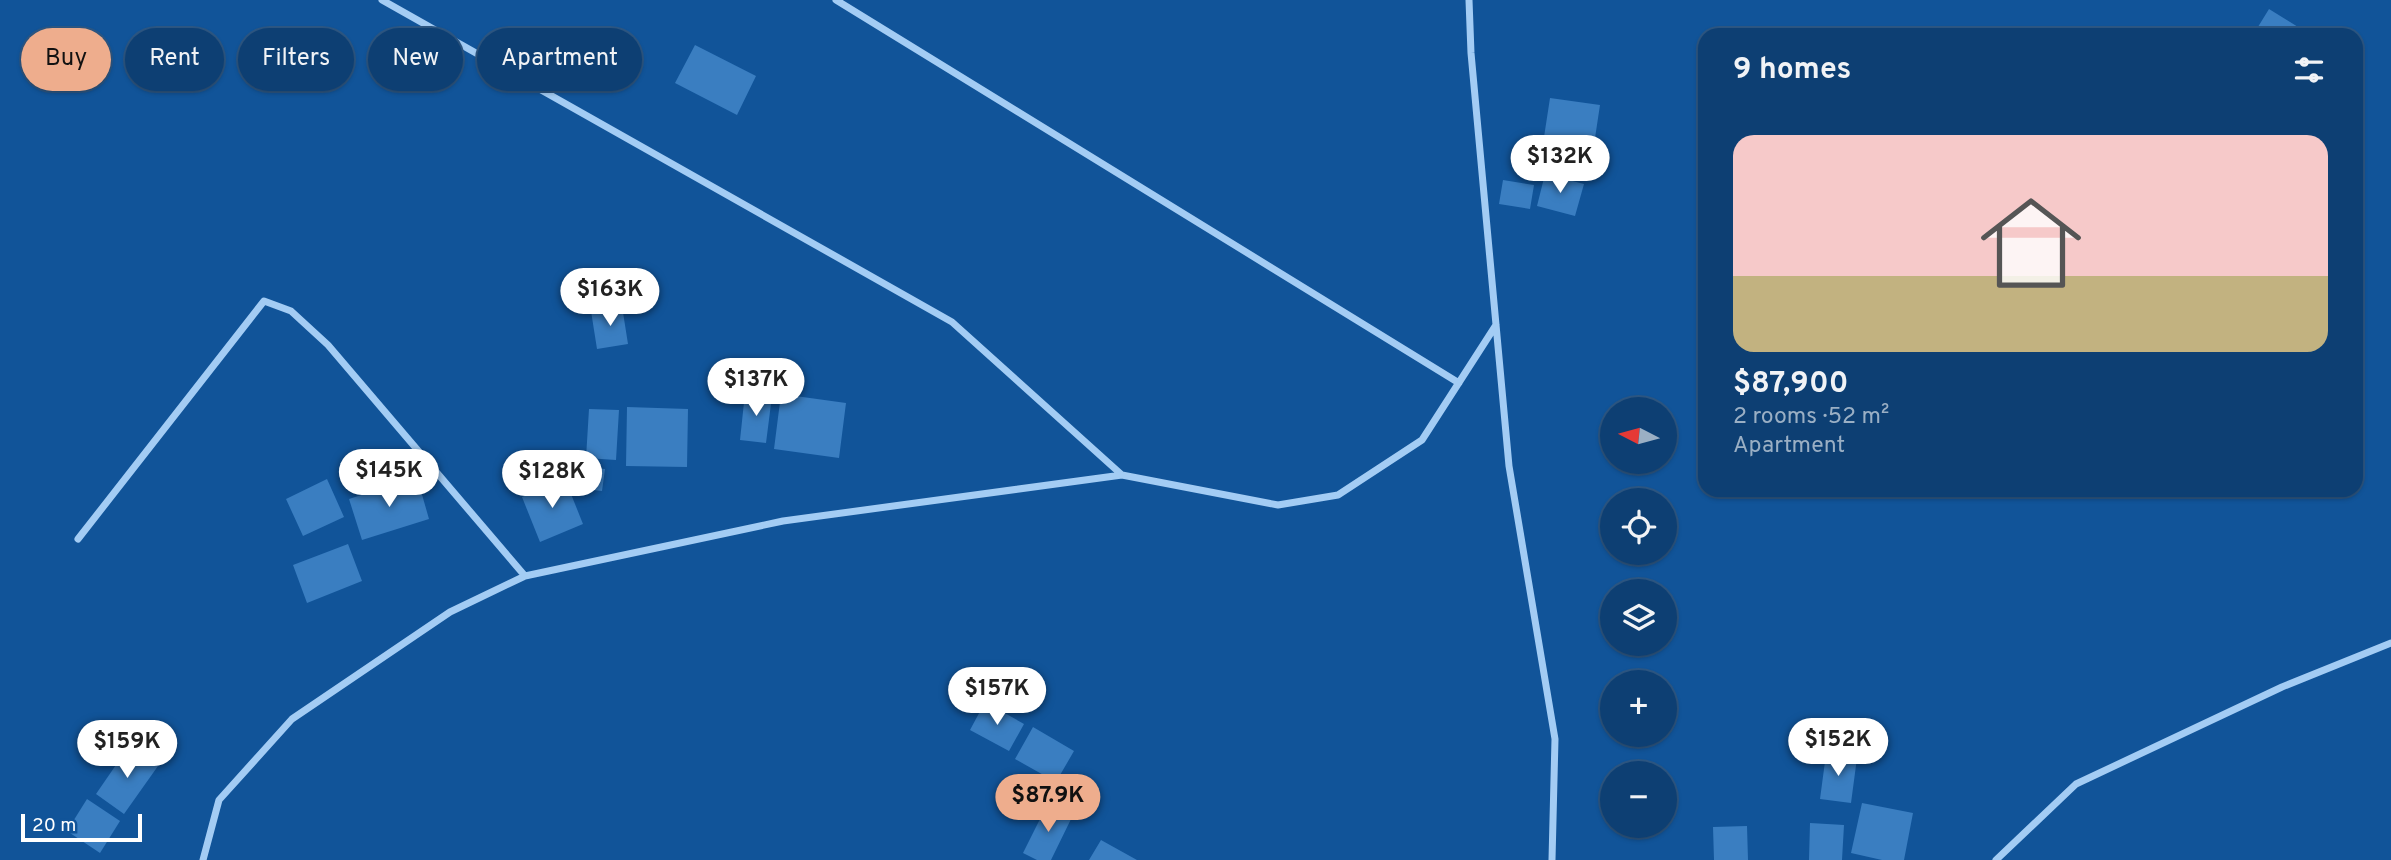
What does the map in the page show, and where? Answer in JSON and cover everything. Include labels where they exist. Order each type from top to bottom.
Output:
[{"type":"street","points":[[383,0],[952,322],[1122,475]]},
{"type":"street","points":[[836,0],[1459,383]]},
{"type":"street","points":[[1469,0],[1471,53],[1509,466],[1555,739],[1552,860]]},
{"type":"street","points":[[78,539],[264,301],[291,311],[328,345],[525,576]]},
{"type":"street","points":[[203,860],[219,800],[292,719],[450,612],[525,576],[783,521],[1122,475],[1278,505],[1338,495],[1422,440],[1496,325]]},
{"type":"street","points":[[1996,860],[2076,784],[2282,687],[2391,643]]},
{"type":"building","points":[[2269,9],[2300,28],[2257,28]]},
{"type":"building","points":[[695,45],[756,76],[737,115],[675,83]]},
{"type":"building","points":[[1550,98],[1600,105],[1590,171],[1540,163]]},
{"type":"building","points":[[1545,174],[1584,184],[1575,216],[1537,206]]},
{"type":"building","points":[[1503,180],[1534,185],[1530,209],[1499,204]]},
{"type":"building","points":[[622,306],[628,344],[597,349],[591,311]]},
{"type":"building","points":[[745,393],[772,396],[766,443],[740,440]]},
{"type":"building","points":[[781,394],[846,403],[839,458],[774,449]]},
{"type":"building","points":[[627,407],[688,409],[687,467],[626,466]]},
{"type":"building","points":[[589,409],[619,410],[616,460],[586,458]]},
{"type":"building","points":[[576,467],[605,469],[602,491],[574,488]]},
{"type":"building","points":[[417,477],[429,519],[362,540],[349,499]]},
{"type":"building","points":[[327,479],[344,517],[303,536],[286,499]]},
{"type":"building","points":[[565,479],[583,524],[540,542],[522,497]]},
{"type":"building","points":[[348,544],[362,581],[307,603],[293,565]]},
{"type":"building","points":[[985,702],[1024,724],[1009,751],[970,730]]},
{"type":"building","points":[[1033,727],[1074,751],[1056,782],[1015,759]]},
{"type":"building","points":[[129,746],[158,766],[124,814],[96,794]]},
{"type":"building","points":[[1826,754],[1857,758],[1851,803],[1820,799]]},
{"type":"building","points":[[87,799],[120,821],[100,853],[67,831]]},
{"type":"building","points":[[1048,803],[1073,815],[1051,860],[1037,860],[1023,853]]},
{"type":"building","points":[[1862,803],[1913,813],[1904,860],[1882,860],[1851,853]]},
{"type":"building","points":[[1810,823],[1844,825],[1842,860],[1809,860]]},
{"type":"building","points":[[1747,826],[1748,860],[1714,860],[1713,827]]},
{"type":"building","points":[[1101,840],[1137,860],[1089,860]]}]
